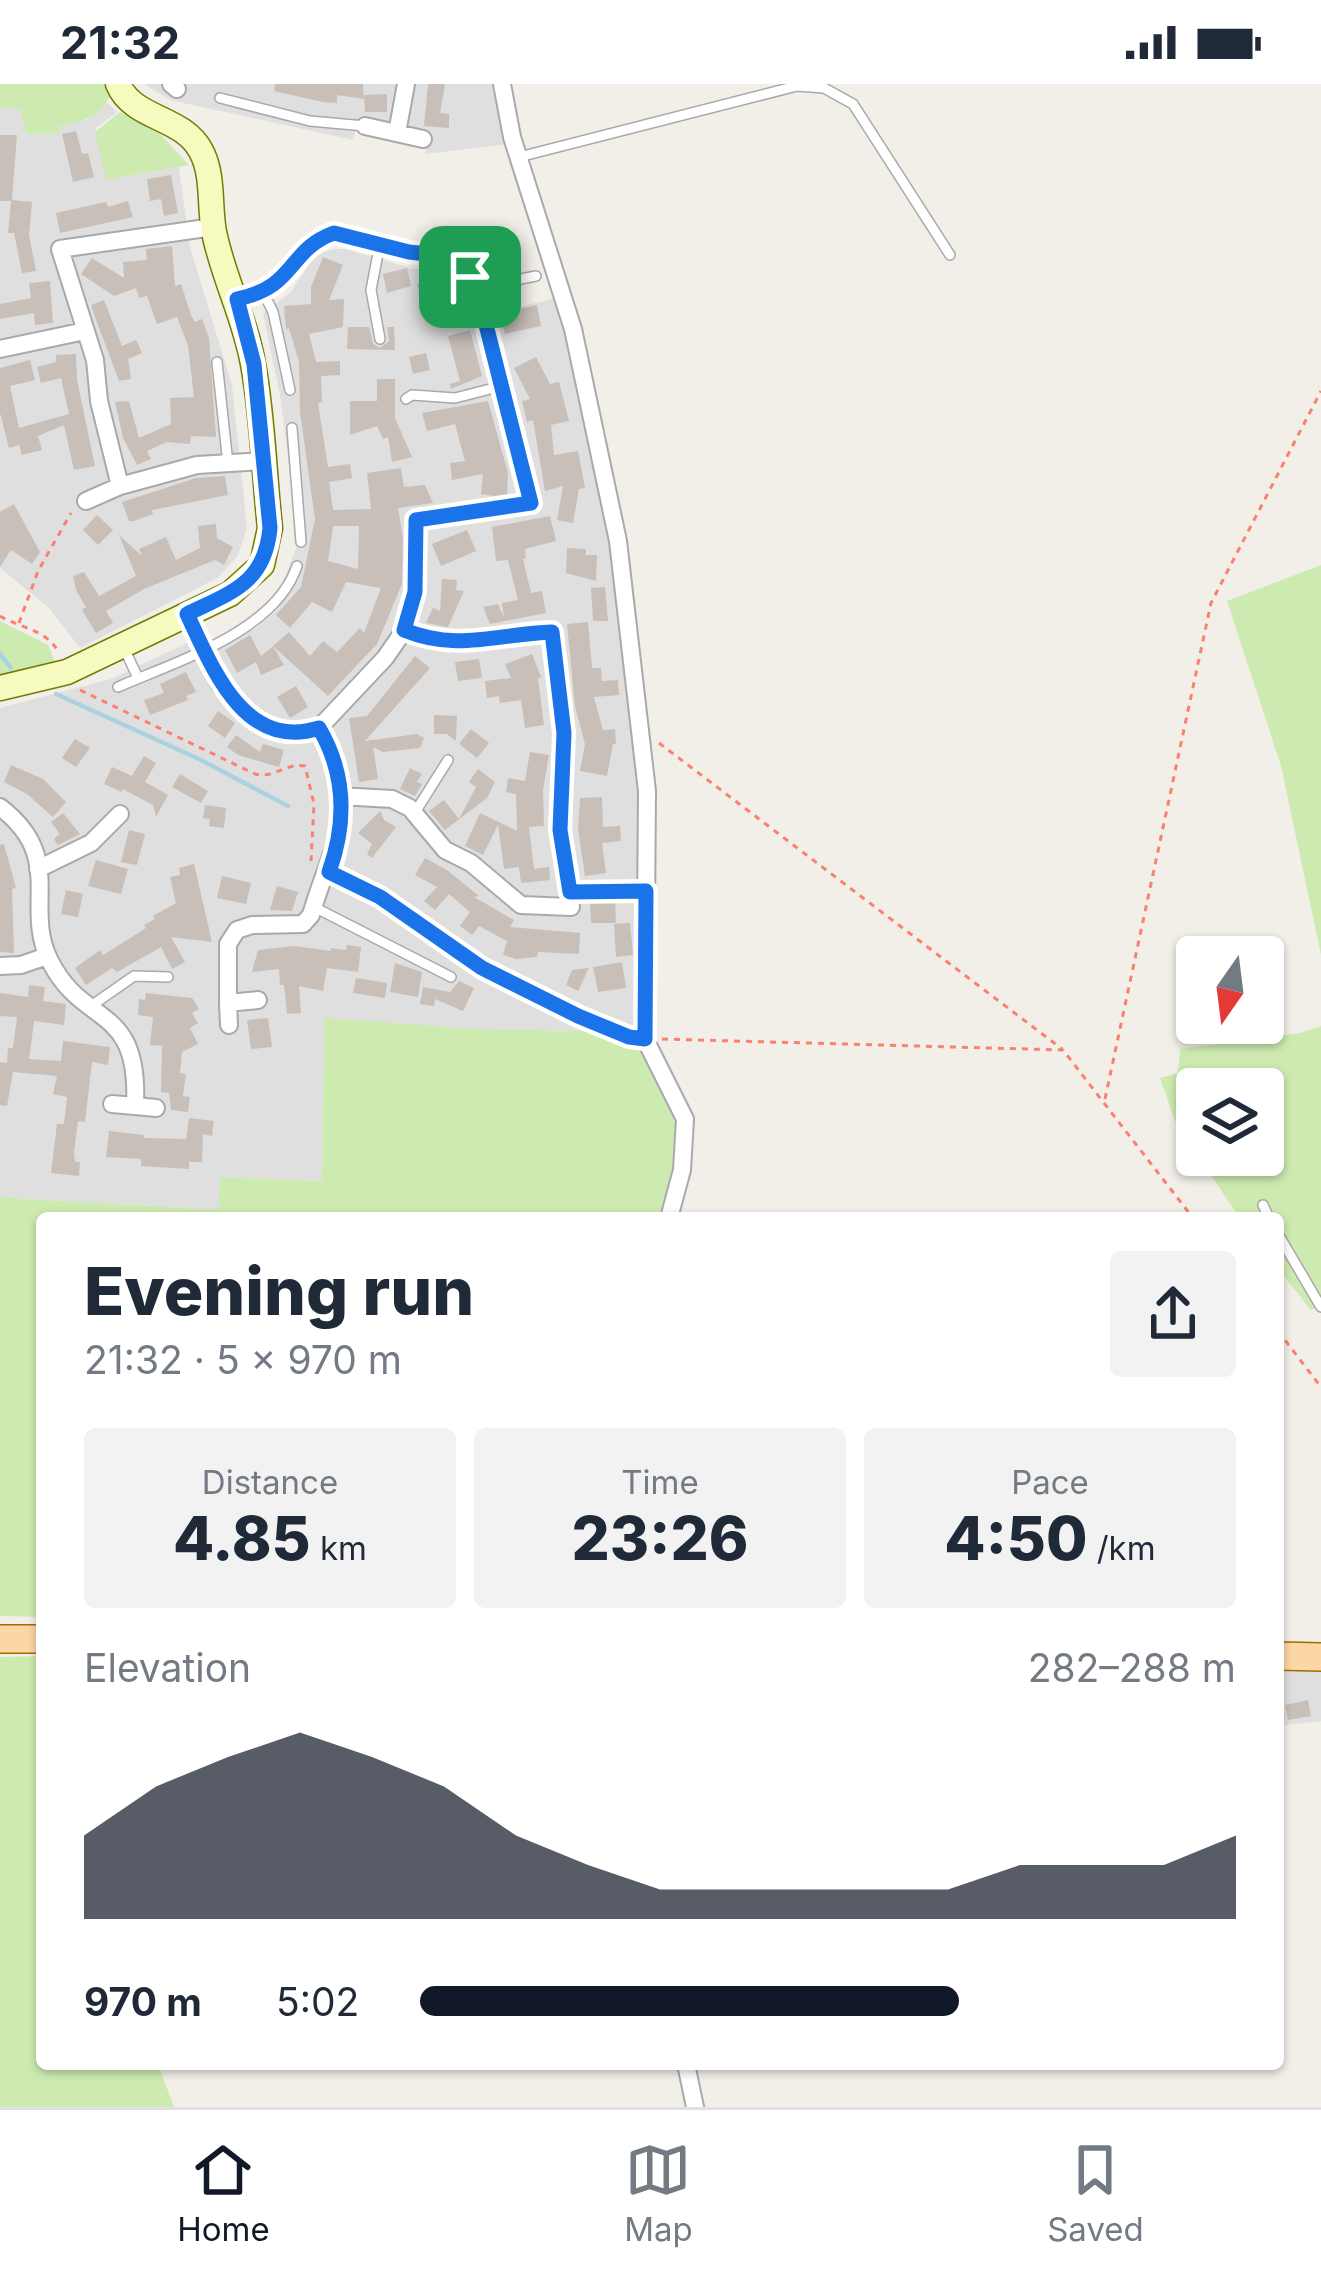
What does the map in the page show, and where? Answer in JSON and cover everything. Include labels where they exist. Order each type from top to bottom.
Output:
[{"type":"main road","points":[[0,1639],[36,1639]]},
{"type":"main road","points":[[1284,1656],[1321,1657]]},
{"type":"street","points":[[0,688],[67,672],[230,593],[262,565],[270,528],[254,364],[220,257],[207,166],[200,147],[183,129],[140,109],[122,94],[118,84]]},
{"type":"street","points":[[397,133],[406,84]]},
{"type":"street","points":[[502,84],[519,157],[574,328],[610,493],[647,791],[645,1039],[685,1119],[682,1170],[672,1212]]},
{"type":"street","points":[[365,126],[423,139]]},
{"type":"street","points":[[120,486],[99,400],[95,360],[60,249],[213,227]]},
{"type":"street","points":[[187,614],[230,698],[262,724],[289,733],[319,728],[385,658],[404,630],[415,592],[416,520],[531,503],[475,288],[461,266],[446,256],[334,233],[319,238],[298,257],[289,274],[263,292],[237,299]]},
{"type":"street","points":[[0,349],[85,331]]},
{"type":"street","points":[[86,501],[120,486],[197,465],[263,461]]},
{"type":"street","points":[[340,796],[392,799],[414,814],[445,850],[471,862],[521,905],[571,908],[560,830],[564,733],[552,632],[515,633],[458,644],[404,630]]},
{"type":"street","points":[[229,1024],[228,944],[237,930],[252,925],[303,924],[329,872],[342,828],[340,796],[330,743],[319,728]]},
{"type":"street","points":[[0,807],[30,838],[47,956],[66,986],[116,1026],[129,1047],[135,1061],[135,1106]]},
{"type":"street","points":[[38,869],[91,843],[120,814]]},
{"type":"street","points":[[0,966],[47,956]]},
{"type":"street","points":[[228,1003],[259,1000]]},
{"type":"street","points":[[112,1104],[156,1108]]},
{"type":"street","points":[[687,2070],[695,2107]]},
{"type":"lane","points":[[519,157],[796,86],[824,88],[853,104],[950,255]]},
{"type":"lane","points":[[220,98],[310,121],[365,126]]},
{"type":"lane","points":[[257,122],[260,106]]},
{"type":"lane","points":[[380,243],[371,290],[380,339]]},
{"type":"lane","points":[[475,288],[536,276]]},
{"type":"lane","points":[[263,292],[273,312],[290,390]]},
{"type":"lane","points":[[217,362],[228,464]]},
{"type":"lane","points":[[406,399],[412,395],[455,398],[502,386]]},
{"type":"lane","points":[[292,428],[301,542]]},
{"type":"lane","points":[[266,490],[298,487]]},
{"type":"lane","points":[[118,687],[235,633],[267,611],[286,590],[297,566]]},
{"type":"lane","points":[[121,647],[138,678]]},
{"type":"lane","points":[[414,814],[448,760]]},
{"type":"lane","points":[[314,907],[451,976]]},
{"type":"lane","points":[[92,1006],[134,976],[168,977]]},
{"type":"lane","points":[[1263,1205],[1266,1212]]},
{"type":"lane","points":[[1284,1244],[1321,1307]]},
{"type":"path","points":[[1105,1101],[1211,603],[1321,391]]},
{"type":"path","points":[[19,625],[62,524],[86,501]]},
{"type":"path","points":[[0,616],[52,640],[76,688],[95,701],[170,730],[255,774],[268,777],[297,764],[305,766],[314,804],[311,863],[380,897],[482,968],[629,1037],[1064,1050]]},
{"type":"path","points":[[642,730],[1064,1050],[1188,1212]]},
{"type":"path","points":[[570,892],[646,891]]},
{"type":"path","points":[[1284,1339],[1321,1388]]},
{"type":"shaded area","points":[[144,84],[492,84],[509,144],[425,154],[429,133],[359,117],[353,140],[170,100]]},
{"type":"shaded area","points":[[107,103],[117,112],[96,128],[106,180],[179,167],[190,247],[232,385],[247,528],[238,555],[219,577],[80,648],[49,608],[0,568],[0,108],[20,109],[28,134],[59,133],[60,126],[86,120]]},
{"type":"shaded area","points":[[333,249],[455,279],[464,291],[469,319],[556,298],[605,491],[637,760],[640,1032],[476,1029],[324,1019],[322,1181],[221,1177],[218,1210],[0,1197],[0,708],[111,679],[187,643],[223,644],[258,627],[278,609],[289,592],[280,588],[296,549],[295,512],[280,395],[263,313],[291,292],[315,255]]},
{"type":"shaded area","points":[[1284,1665],[1321,1665],[1321,1721],[1284,1725]]},
{"type":"green space","points":[[0,84],[103,84],[110,95],[96,113],[60,126],[59,133],[27,134],[20,109],[0,108]]},
{"type":"green space","points":[[120,112],[161,135],[189,165],[106,180],[95,132]]},
{"type":"green space","points":[[1321,565],[1321,955],[1281,766],[1227,601]]},
{"type":"green space","points":[[0,621],[48,645],[55,662],[0,677]]},
{"type":"green space","points":[[324,1018],[476,1029],[640,1032],[666,1077],[675,1134],[672,1169],[659,1212],[36,1212],[36,1617],[0,1616],[0,1197],[218,1210],[220,1177],[322,1181]]},
{"type":"green space","points":[[1321,1026],[1321,1305],[1311,1310],[1284,1276],[1284,1212],[1236,1212],[1211,1176],[1284,1176],[1284,1068],[1178,1068],[1180,1049],[1284,1044],[1284,1035]]},
{"type":"green space","points":[[1176,1074],[1176,1122],[1175,1121],[1160,1078]]},
{"type":"green space","points":[[36,1656],[36,2070],[160,2070],[174,2107],[0,2107],[0,1657]]},
{"type":"building","points":[[275,84],[363,84],[364,99],[337,95],[337,103],[323,102],[274,91]]},
{"type":"building","points":[[428,84],[445,84],[440,113],[449,114],[449,128],[424,126]]},
{"type":"building","points":[[387,94],[387,112],[365,112],[364,95]]},
{"type":"building","points":[[76,131],[94,177],[73,182],[62,134]]},
{"type":"building","points":[[0,135],[17,135],[12,200],[32,202],[29,235],[36,271],[22,273],[14,233],[8,233],[11,201],[0,201]]},
{"type":"building","points":[[171,175],[178,213],[164,216],[161,199],[150,201],[147,179]]},
{"type":"building","points":[[128,201],[133,217],[60,233],[56,213]]},
{"type":"building","points":[[172,246],[175,286],[181,284],[191,315],[195,322],[202,319],[209,338],[216,437],[191,436],[190,444],[167,442],[147,451],[151,459],[137,465],[123,438],[115,402],[129,401],[139,438],[171,424],[170,398],[194,397],[188,346],[177,317],[157,324],[147,296],[139,298],[136,288],[114,296],[81,274],[92,258],[124,278],[123,262],[147,260],[146,249]]},
{"type":"building","points":[[323,257],[343,265],[329,300],[344,299],[343,327],[309,334],[316,362],[340,361],[340,375],[321,376],[322,402],[318,403],[328,467],[350,464],[352,478],[329,482],[333,510],[371,509],[367,473],[401,468],[404,487],[425,485],[433,503],[398,508],[402,584],[377,644],[328,696],[273,646],[289,632],[310,656],[323,641],[337,652],[360,628],[364,633],[381,588],[346,582],[332,612],[312,602],[290,628],[276,615],[301,587],[315,519],[300,412],[299,362],[286,329],[284,306],[311,304],[311,287]],"holes":[[[333,526],[359,526],[358,569],[328,561]]]},
{"type":"building","points":[[407,268],[411,286],[387,293],[383,274]]},
{"type":"building","points":[[438,277],[444,295],[422,302],[417,284]]},
{"type":"building","points":[[50,281],[53,323],[35,325],[34,313],[0,319],[0,304],[31,298],[29,283]]},
{"type":"building","points":[[104,300],[122,346],[136,340],[142,353],[128,359],[131,379],[119,381],[95,317],[91,305]]},
{"type":"building","points":[[537,305],[541,326],[505,334],[500,313]]},
{"type":"building","points":[[348,327],[369,327],[373,344],[380,348],[389,341],[387,327],[394,327],[395,350],[347,349]]},
{"type":"building","points":[[470,330],[482,376],[451,389],[450,384],[460,381],[448,336]]},
{"type":"building","points":[[426,353],[430,370],[413,374],[409,357]]},
{"type":"building","points":[[76,354],[95,466],[74,470],[64,425],[38,436],[42,450],[22,455],[19,445],[9,448],[0,413],[0,368],[30,360],[35,380],[10,386],[19,428],[69,414],[61,378],[41,383],[37,367],[56,362],[56,355]]},
{"type":"building","points":[[536,357],[550,384],[559,382],[569,421],[551,425],[554,455],[578,451],[585,488],[579,489],[573,523],[557,520],[563,486],[545,491],[533,420],[527,422],[522,401],[530,399],[514,368]]},
{"type":"building","points":[[377,379],[395,379],[395,418],[412,457],[392,462],[388,437],[383,439],[377,426],[350,435],[350,401],[377,401]]},
{"type":"building","points":[[488,401],[508,473],[507,494],[494,496],[481,494],[483,474],[452,480],[450,463],[465,461],[455,424],[427,431],[422,413]]},
{"type":"building","points":[[225,476],[228,495],[152,510],[153,514],[134,521],[129,521],[122,502],[196,478]]},
{"type":"building","points":[[14,504],[40,552],[32,564],[11,550],[0,567],[0,512]]},
{"type":"building","points":[[97,515],[113,530],[98,545],[83,530]]},
{"type":"building","points":[[550,516],[556,541],[525,549],[523,559],[531,593],[542,591],[546,613],[490,624],[483,607],[498,604],[504,618],[502,603],[518,600],[508,560],[496,561],[492,527]]},
{"type":"building","points":[[216,524],[217,538],[233,547],[224,565],[215,560],[144,589],[106,611],[113,623],[96,633],[82,610],[86,607],[73,576],[84,572],[99,596],[136,576],[119,535],[142,556],[139,549],[166,537],[176,560],[200,548],[198,526]]},
{"type":"building","points":[[467,530],[476,551],[441,566],[432,544]]},
{"type":"building","points":[[567,548],[597,555],[596,581],[566,573]]},
{"type":"building","points":[[442,579],[457,580],[456,590],[464,591],[448,627],[426,623],[433,608],[440,611]]},
{"type":"building","points":[[605,587],[608,621],[593,621],[591,588]]},
{"type":"building","points":[[588,622],[592,668],[601,668],[602,681],[618,680],[619,695],[594,697],[603,730],[615,729],[607,776],[580,771],[585,744],[575,707],[567,624]]},
{"type":"building","points":[[250,635],[261,656],[273,646],[284,665],[261,675],[256,662],[237,673],[225,650]]},
{"type":"building","points":[[532,654],[541,677],[544,725],[525,728],[521,700],[500,703],[499,696],[487,698],[485,681],[511,678],[505,664]]},
{"type":"building","points":[[415,656],[430,668],[365,741],[417,734],[424,738],[420,748],[383,752],[373,747],[378,779],[359,782],[349,718],[367,716]]},
{"type":"building","points":[[479,659],[482,678],[458,681],[455,662]]},
{"type":"building","points":[[186,672],[196,692],[150,715],[144,700],[164,693],[160,684]]},
{"type":"building","points":[[296,686],[308,707],[290,718],[277,697]]},
{"type":"building","points":[[218,711],[235,723],[225,738],[208,726]]},
{"type":"building","points":[[434,715],[457,716],[456,741],[447,734],[434,734]]},
{"type":"building","points":[[471,729],[489,743],[477,758],[459,744]]},
{"type":"building","points":[[236,735],[260,752],[263,744],[284,750],[279,767],[227,747]]},
{"type":"building","points":[[75,739],[90,748],[76,767],[62,758]]},
{"type":"building","points":[[530,752],[549,755],[544,826],[529,827],[534,869],[549,867],[550,880],[521,883],[519,867],[504,869],[498,825],[483,855],[465,846],[480,813],[517,831],[516,794],[506,792],[508,778],[525,781]]},
{"type":"building","points":[[144,756],[156,763],[145,782],[168,795],[156,817],[153,805],[104,784],[112,767],[132,776]]},
{"type":"building","points":[[11,765],[43,779],[66,802],[53,817],[27,794],[4,782]]},
{"type":"building","points":[[410,768],[422,774],[415,796],[400,789]]},
{"type":"building","points":[[478,769],[495,782],[487,798],[445,830],[429,811],[444,800],[459,819],[476,787],[469,782]]},
{"type":"building","points":[[180,774],[208,791],[201,803],[172,787]]},
{"type":"building","points":[[602,797],[603,827],[620,826],[621,841],[602,843],[606,873],[585,876],[578,828],[580,798]]},
{"type":"building","points":[[205,805],[226,808],[224,828],[209,826],[210,819],[203,818]]},
{"type":"building","points":[[380,811],[396,827],[372,858],[367,854],[372,844],[358,833]]},
{"type":"building","points":[[63,813],[80,834],[58,845],[54,839],[60,834],[51,822]]},
{"type":"building","points":[[129,830],[145,834],[137,865],[121,862]]},
{"type":"building","points":[[4,844],[16,888],[12,889],[14,953],[0,952],[0,845]]},
{"type":"building","points":[[425,858],[479,896],[474,897],[514,920],[510,927],[580,933],[579,954],[538,952],[537,957],[516,959],[503,955],[507,941],[479,926],[472,935],[460,926],[470,912],[449,894],[435,910],[424,901],[437,887],[415,875]]},
{"type":"building","points":[[96,860],[128,869],[121,894],[88,886]]},
{"type":"building","points":[[194,864],[212,942],[171,937],[185,962],[172,969],[161,947],[86,985],[75,968],[146,928],[153,916],[176,903],[170,877],[180,875],[179,868]]},
{"type":"building","points":[[222,876],[251,883],[246,904],[217,898]]},
{"type":"building","points":[[277,886],[298,892],[292,911],[270,910]]},
{"type":"building","points":[[66,890],[83,894],[78,917],[61,914]]},
{"type":"building","points":[[615,900],[616,923],[591,923],[590,901]]},
{"type":"building","points":[[630,923],[633,955],[616,957],[614,924]]},
{"type":"building","points":[[347,945],[361,947],[358,972],[327,968],[323,991],[299,986],[301,1013],[287,1014],[279,969],[252,972],[258,950],[294,946],[331,951],[346,950]]},
{"type":"building","points":[[622,962],[626,988],[598,992],[593,967]]},
{"type":"building","points":[[395,963],[422,972],[418,997],[390,992]]},
{"type":"building","points":[[589,968],[578,991],[566,985],[572,970]]},
{"type":"building","points":[[356,978],[387,983],[385,998],[353,993]]},
{"type":"building","points":[[459,981],[474,988],[463,1011],[435,999],[434,1006],[420,1004],[423,987],[450,992]]},
{"type":"building","points":[[29,985],[45,987],[43,1001],[66,1004],[64,1025],[34,1021],[29,1059],[61,1061],[63,1041],[110,1047],[108,1065],[92,1062],[85,1122],[78,1121],[74,1152],[75,1162],[80,1162],[79,1176],[51,1173],[57,1124],[64,1124],[67,1097],[53,1094],[57,1076],[13,1072],[7,1106],[0,1105],[0,1062],[7,1063],[8,1048],[13,1048],[17,1017],[0,1016],[0,993],[28,997]]},
{"type":"building","points":[[146,993],[192,998],[199,1009],[192,1013],[198,1023],[190,1028],[198,1044],[182,1052],[180,1073],[186,1074],[183,1096],[190,1097],[188,1112],[171,1110],[169,1093],[161,1092],[162,1046],[150,1045],[153,1017],[138,1015],[139,999],[145,1000]]},
{"type":"building","points":[[268,1018],[272,1047],[251,1049],[247,1020]]},
{"type":"building","points":[[189,1118],[214,1121],[212,1136],[203,1134],[202,1162],[189,1162],[189,1169],[141,1166],[141,1159],[106,1157],[109,1131],[186,1139]]},
{"type":"building","points":[[1308,1700],[1311,1716],[1288,1720],[1285,1705]]},
{"type":"waterway","points":[[0,654],[11,668]]},
{"type":"waterway","points":[[56,694],[201,760],[288,806]]},
{"type":"route","points":[[334,233],[446,256],[470,277],[531,503],[416,520],[415,592],[404,630],[458,644],[515,633],[552,632],[564,733],[560,830],[570,892],[646,891],[645,1039],[578,1016],[482,968],[380,897],[329,872],[342,828],[339,776],[330,743],[319,728],[300,733],[275,730],[244,711],[219,682],[187,614],[250,580],[268,549],[254,364],[237,299],[276,285],[308,246],[334,233]]}]
